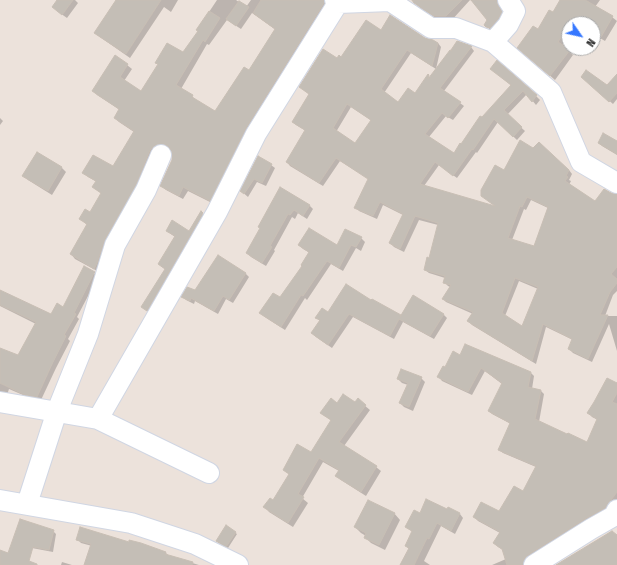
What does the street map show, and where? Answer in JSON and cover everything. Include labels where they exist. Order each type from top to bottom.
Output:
[{"type":"street","points":[[493,42],[508,25],[515,11],[508,0]]},
{"type":"street","points":[[98,419],[217,212],[256,134],[336,1],[390,1],[431,28],[456,28],[493,42],[550,92],[581,162],[617,183]]},
{"type":"street","points":[[27,504],[56,411],[88,334],[115,245],[146,190],[161,155]]},
{"type":"street","points":[[0,402],[98,419],[209,473]]},
{"type":"street","points":[[0,500],[131,523],[195,544],[238,565]]},
{"type":"street","points":[[534,565],[614,516],[617,510]]},
{"type":"building","points":[[57,0],[73,0],[62,15],[52,7]]},
{"type":"building","points":[[116,0],[161,0],[126,54],[94,33]]},
{"type":"building","points":[[261,0],[324,0],[324,3],[246,128],[210,201],[183,187],[179,196],[160,186],[172,160],[172,154],[170,148],[166,145],[159,144],[150,150],[136,185],[105,239],[94,269],[70,254],[87,224],[79,219],[85,209],[90,212],[101,193],[92,187],[96,181],[82,173],[93,155],[113,166],[134,131],[114,118],[119,109],[92,91],[115,55],[128,64],[120,77],[141,91],[158,64],[155,63],[167,43],[183,52],[198,31],[196,30],[209,11],[220,18],[205,42],[203,40],[176,85],[215,111],[244,67],[249,70],[275,29],[253,13]]},
{"type":"building","points":[[412,0],[462,0],[446,16],[434,16],[414,3]]},
{"type":"building","points":[[471,0],[497,0],[498,6],[502,12],[490,28],[484,25],[487,20]]},
{"type":"building","points":[[560,0],[585,0],[613,16],[601,37],[601,16],[561,16],[561,37],[558,42],[561,44],[561,56],[565,56],[550,76],[517,48],[533,26],[538,29],[549,10],[553,12]]},
{"type":"building","points":[[239,1],[249,7],[236,26],[226,19]]},
{"type":"building","points":[[390,15],[425,38],[438,43],[432,66],[407,50],[381,89],[398,102],[408,88],[415,93],[428,74],[428,79],[450,50],[452,51],[451,50],[457,41],[472,46],[440,88],[461,102],[448,118],[442,113],[425,134],[454,153],[480,116],[482,117],[511,85],[490,69],[497,60],[537,95],[532,102],[523,91],[504,110],[522,127],[513,137],[494,119],[453,176],[435,162],[420,184],[495,206],[481,196],[481,190],[495,165],[504,170],[520,140],[533,148],[539,142],[569,170],[566,176],[568,177],[565,181],[595,201],[604,189],[611,193],[617,194],[617,267],[611,274],[617,279],[617,283],[610,292],[600,315],[608,315],[588,359],[568,349],[572,339],[543,324],[532,361],[467,321],[473,312],[442,299],[451,285],[443,283],[445,276],[424,270],[427,257],[429,258],[438,223],[415,216],[400,249],[389,243],[403,214],[380,202],[373,216],[354,208],[368,179],[336,158],[319,183],[286,162],[305,130],[292,122],[309,94],[299,87],[323,49],[337,58],[339,55],[341,57],[366,20],[381,30]],"holes":[[[347,104],[371,120],[355,143],[333,128]],[[527,197],[548,207],[534,246],[508,238],[520,206],[522,207]],[[515,278],[538,287],[522,326],[502,313]]]},
{"type":"building","points":[[586,70],[607,85],[617,74],[617,93],[609,102],[581,77]]},
{"type":"building","points":[[603,133],[617,141],[617,154],[598,143]]},
{"type":"building","points":[[37,152],[62,167],[48,191],[22,176]]},
{"type":"building","points":[[258,156],[272,164],[262,183],[254,179],[244,194],[240,191]]},
{"type":"building","points":[[280,187],[310,205],[303,216],[294,210],[290,215],[288,214],[270,246],[272,247],[262,263],[246,253],[260,228],[258,227]]},
{"type":"building","points":[[201,211],[203,213],[147,311],[141,307],[165,269],[158,264],[175,236],[166,231],[172,220],[189,231]]},
{"type":"building","points":[[309,228],[337,245],[345,229],[362,237],[356,247],[351,245],[339,268],[327,261],[303,296],[301,295],[281,327],[259,313],[273,293],[280,297],[302,266],[301,265],[309,252],[298,245]]},
{"type":"building","points":[[218,255],[246,273],[229,300],[223,296],[214,311],[191,298],[190,301],[181,297],[187,287],[195,290]]},
{"type":"building","points":[[84,266],[95,272],[74,313],[76,314],[64,335],[66,336],[37,397],[25,395],[0,383],[0,348],[18,355],[36,322],[0,305],[0,290],[51,314],[57,303],[63,307]]},
{"type":"building","points":[[346,284],[371,300],[372,299],[401,315],[400,317],[413,295],[444,314],[430,336],[399,319],[390,336],[349,314],[328,345],[311,333],[320,320],[315,318],[322,308],[328,312]]},
{"type":"building","points":[[465,344],[531,372],[528,387],[541,390],[535,419],[587,442],[597,419],[587,413],[607,378],[617,383],[617,393],[612,402],[617,404],[617,492],[605,508],[528,555],[524,559],[523,565],[507,565],[502,549],[493,543],[500,532],[473,517],[481,502],[499,511],[514,486],[523,491],[536,466],[498,450],[510,423],[488,411],[502,383],[481,368],[468,392],[437,377],[443,366],[445,367],[453,351],[460,355]]},
{"type":"building","points":[[401,369],[422,377],[409,407],[399,403],[408,383],[397,379]]},
{"type":"building","points":[[343,394],[355,402],[358,398],[366,405],[339,442],[377,466],[361,492],[335,476],[339,470],[319,458],[298,494],[304,497],[288,523],[263,507],[270,498],[273,500],[289,474],[283,470],[297,444],[311,452],[331,420],[320,413],[331,398],[337,403]]},
{"type":"building","points":[[426,499],[447,509],[448,507],[460,513],[451,531],[437,523],[429,539],[427,538],[414,565],[400,565],[409,548],[405,546],[412,531],[405,527],[414,510],[420,513]]},
{"type":"building","points":[[368,500],[395,513],[379,545],[364,538],[366,533],[354,527]]},
{"type":"building","points":[[20,519],[54,530],[49,550],[33,547],[29,561],[37,565],[0,565],[0,550],[8,553]]},
{"type":"building","points":[[226,525],[236,532],[226,547],[216,541]]},
{"type":"building","points":[[80,527],[129,542],[129,540],[141,543],[166,552],[165,554],[193,562],[192,565],[84,565],[91,544],[76,540]]},
{"type":"building","points":[[612,531],[617,535],[617,565],[556,565]]}]
